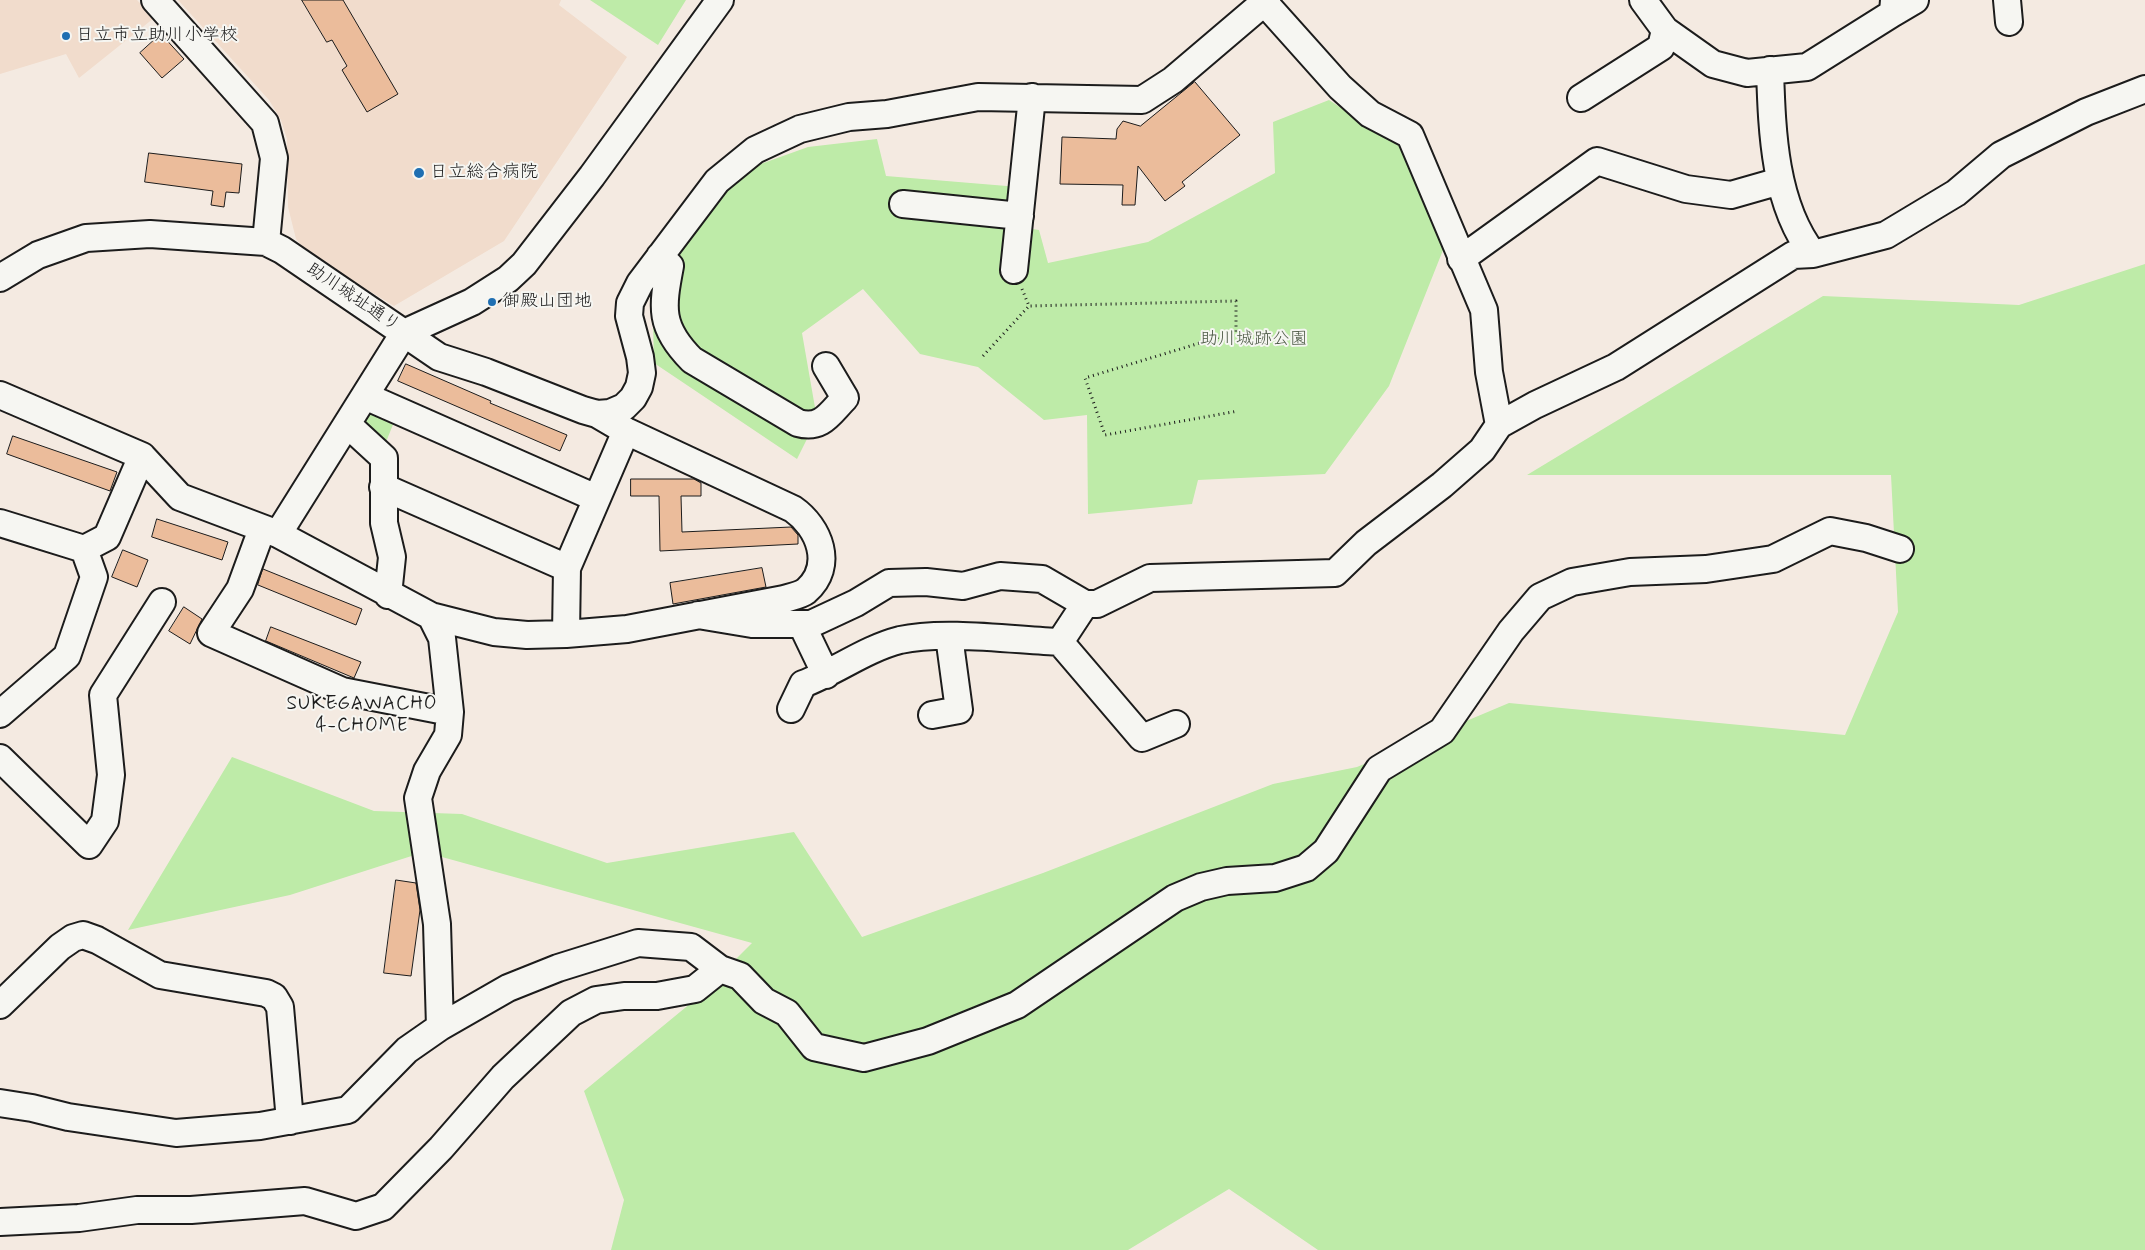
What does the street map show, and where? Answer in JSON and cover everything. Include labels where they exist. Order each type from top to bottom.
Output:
[{"type":"street","points":[[155,0],[265,122],[274,158],[266,242]]},
{"type":"street","name":"助川城址通り","points":[[0,278],[38,255],[86,238],[150,234],[266,242],[282,250],[404,334],[472,302],[508,278],[524,264],[592,176],[720,0]]},
{"type":"street","points":[[1643,0],[1665,30],[1713,64],[1747,72],[1807,67],[1900,4]]},
{"type":"street","points":[[597,414],[610,413],[624,407],[633,398],[639,387],[642,373],[630,316],[630,303],[640,283],[717,181],[754,150],[800,129],[849,117],[888,114],[978,97],[1142,100],[1174,80],[1265,1],[1340,87],[1370,114],[1410,135],[1460,259],[1484,310],[1489,372],[1499,425]]},
{"type":"street","points":[[1581,98],[1661,47],[1665,30]]},
{"type":"street","points":[[1770,70],[1771,99],[1780,182],[1799,236],[1813,254]]},
{"type":"street","points":[[698,616],[726,622],[752,624],[810,624],[856,603],[889,583],[926,582],[964,586],[1000,576],[1042,579],[1084,604],[1097,604],[1150,578],[1336,573],[1366,543],[1442,484],[1482,450],[1499,425],[1535,405],[1616,367],[1793,255],[1813,254],[1886,235],[1956,193],[2001,155],[2086,112],[2145,89]]},
{"type":"street","points":[[1014,270],[1032,97]]},
{"type":"street","points":[[1460,259],[1597,161],[1686,188],[1731,195],[1780,182]]},
{"type":"street","points":[[904,204],[1020,216]]},
{"type":"street","points":[[660,256],[670,266],[663,309],[665,320],[681,349],[692,360],[798,422],[809,426],[821,423],[845,398],[826,366]]},
{"type":"street","points":[[0,395],[142,456],[180,497],[270,532],[388,595],[432,616],[494,632],[526,635],[627,629],[784,599],[805,592],[815,579],[820,564],[821,547],[816,532],[806,518],[793,509],[626,431],[597,414],[486,372],[453,363],[439,357],[404,334],[347,424],[270,532],[240,589],[211,633],[342,691],[450,712]]},
{"type":"street","points":[[365,396],[596,498]]},
{"type":"street","points":[[347,424],[384,458],[384,523],[392,557],[388,595]]},
{"type":"street","points":[[566,634],[567,568],[626,431]]},
{"type":"street","points":[[0,523],[84,549],[107,537],[142,456]]},
{"type":"street","points":[[383,487],[567,568]]},
{"type":"street","points":[[0,1103],[32,1108],[68,1118],[176,1133],[290,1121],[348,1110],[407,1050],[440,1027],[508,988],[558,968],[638,943],[690,947],[720,969],[740,976],[764,1001],[787,1013],[814,1047],[864,1058],[928,1041],[1017,1004],[1175,898],[1201,887],[1227,881],[1275,878],[1306,868],[1326,851],[1379,769],[1442,731],[1511,630],[1540,597],[1572,582],[1630,572],[1706,569],[1773,559],[1830,531],[1866,538],[1900,549]]},
{"type":"street","points":[[0,714],[67,656],[94,577],[84,549]]},
{"type":"street","points":[[0,758],[89,845],[104,821],[111,774],[103,695],[162,602]]},
{"type":"street","points":[[1060,642],[1084,604]]},
{"type":"street","points":[[432,616],[442,638],[450,712],[448,735],[427,770],[418,798],[437,924],[440,1027]]},
{"type":"street","points":[[802,625],[826,675]]},
{"type":"street","points":[[932,715],[959,710],[949,636]]},
{"type":"street","points":[[791,709],[803,684],[826,675],[860,654],[901,640],[949,636],[1060,642],[1142,738],[1176,724]]},
{"type":"street","points":[[5,990],[72,938],[83,935],[97,940],[160,975],[266,993],[274,998],[280,1008],[290,1121]]},
{"type":"street","points":[[0,1222],[80,1218],[137,1210],[191,1210],[305,1201],[356,1216],[383,1207],[441,1148],[503,1077],[571,1013],[596,1000],[624,996],[657,996],[695,989],[720,969]]},
{"type":"path","points":[[1014,270],[1029,306]]},
{"type":"path","points":[[984,356],[1029,306],[1236,300],[1236,332],[1085,378],[1105,435],[1238,411]]},
{"type":"shaded area","name":"日立市立助川小学校","points":[[0,0],[137,0],[154,18],[79,78],[66,54],[0,74]]},
{"type":"shaded area","name":"日立総合病院","points":[[178,0],[561,0],[559,5],[627,57],[504,241],[394,306],[309,254],[296,239],[288,207],[287,139],[281,120],[269,100]]},
{"type":"green space","points":[[590,0],[686,0],[658,45]]},
{"type":"green space","name":"助川城跡公園","points":[[1329,100],[1404,149],[1445,245],[1389,386],[1325,474],[1198,480],[1192,504],[1088,514],[1087,415],[1044,420],[978,367],[920,354],[863,289],[802,333],[817,419],[797,459],[654,363],[652,282],[744,170],[808,147],[877,139],[886,176],[1031,188],[1025,228],[1039,230],[1048,263],[1148,242],[1275,173],[1273,122]]},
{"type":"green space","points":[[2145,264],[2145,1250],[1318,1250],[1229,1189],[1128,1250],[611,1250],[624,1200],[584,1091],[697,998],[752,943],[424,852],[290,895],[128,930],[232,757],[374,811],[462,814],[607,863],[794,832],[862,937],[1043,873],[1273,784],[1357,767],[1509,703],[1845,735],[1898,612],[1891,475],[1527,475],[1823,296],[2019,305]]},
{"type":"green space","points":[[366,398],[398,412],[382,452],[350,423]]},
{"type":"building","points":[[302,0],[343,0],[398,94],[367,112],[342,70],[347,66],[332,40],[327,42]]},
{"type":"building","points":[[161,34],[184,59],[162,78],[140,53]]},
{"type":"building","points":[[1195,82],[1240,135],[1182,182],[1185,186],[1165,201],[1138,166],[1135,205],[1122,205],[1123,185],[1060,184],[1062,137],[1116,139],[1117,129],[1123,121],[1140,126]]},
{"type":"building","points":[[149,153],[242,164],[239,193],[226,192],[224,207],[211,205],[213,191],[145,182]]},
{"type":"building","points":[[406,364],[491,401],[490,403],[567,435],[560,451],[398,381]]},
{"type":"building","points":[[13,436],[117,472],[110,491],[7,454]]},
{"type":"building","points":[[631,479],[694,479],[701,483],[701,496],[681,496],[682,532],[791,527],[798,535],[798,544],[660,551],[659,496],[631,496]]},
{"type":"building","points":[[157,519],[228,542],[222,560],[152,537]]},
{"type":"building","points":[[123,550],[148,560],[137,587],[112,577]]},
{"type":"building","points":[[762,568],[766,587],[673,604],[670,583]]},
{"type":"building","points":[[263,569],[362,609],[356,625],[258,585]]},
{"type":"building","points":[[184,607],[202,619],[190,644],[169,631]]},
{"type":"building","points":[[271,627],[361,662],[354,678],[266,641]]},
{"type":"building","points":[[396,880],[416,883],[420,910],[411,976],[384,973]]},
{"type":"place","name":"日立市立助川小学校","points":[[66,36]]},
{"type":"place","name":"日立総合病院","points":[[419,173]]},
{"type":"place","name":"御殿山団地","points":[[492,302]]},
{"type":"district","name":"SUKEGAWACHO 4-CHOME","points":[[362,716]]}]
